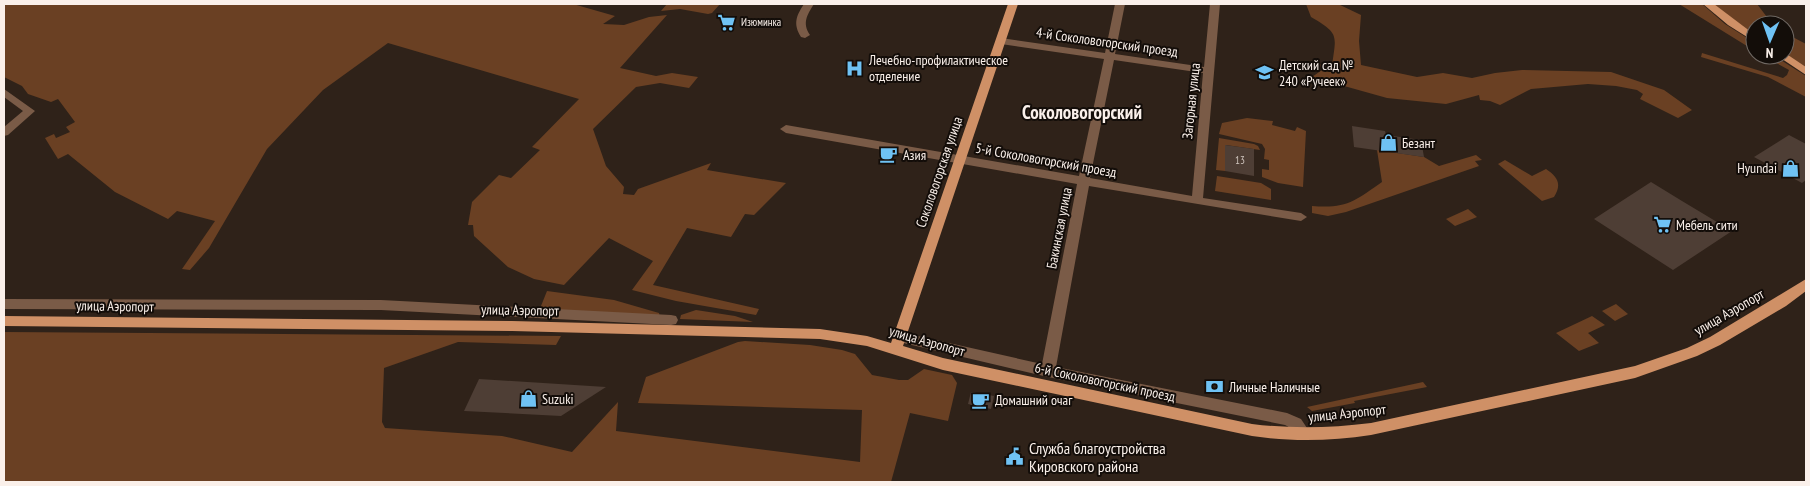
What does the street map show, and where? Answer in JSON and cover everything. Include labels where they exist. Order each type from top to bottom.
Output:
[{"type":"main road","name":"Соколовогорская улица","points":[[898,344],[1013,4]]},
{"type":"main road","points":[[1708,4],[1745,32]]},
{"type":"main road","points":[[1795,65],[1806,72]]},
{"type":"main road","name":"улица Аэропорт","points":[[4,322],[512,326],[820,334],[898,344],[952,366],[1201,421],[1252,430],[1333,434],[1371,429],[1635,372],[1692,352],[1715,341],[1773,307],[1806,284]]},
{"type":"street","points":[[805,35],[801,30],[799,20],[809,4]]},
{"type":"street","name":"Бакинская улица","points":[[1048,371],[1120,4]]},
{"type":"street","name":"Загорная улица","points":[[1197,201],[1215,4]]},
{"type":"street","name":"4-й Соколовогорский проезд","points":[[1001,41],[1210,71]]},
{"type":"street","points":[[4,92],[30,111],[4,132]]},
{"type":"street","name":"5-й Соколовогорский проезд","points":[[786,129],[1197,201],[1301,217]]},
{"type":"street","points":[[4,304],[381,305],[672,320]]},
{"type":"street","name":"6-й Соколовогорский проезд","points":[[898,344],[1048,371],[1286,419],[1296,423],[1304,434]]},
{"type":"shaded area","points":[[4,4],[573,4],[615,16],[603,24],[624,25],[649,17],[667,15],[620,68],[656,76],[672,73],[698,77],[689,88],[660,83],[636,87],[593,129],[606,166],[624,187],[623,194],[634,195],[638,189],[711,163],[707,170],[786,183],[754,215],[745,214],[731,237],[687,228],[653,285],[759,309],[756,315],[676,301],[632,290],[653,261],[609,238],[564,285],[534,279],[508,267],[474,236],[473,225],[468,225],[472,202],[499,175],[511,178],[540,150],[532,147],[579,99],[388,43],[323,90],[267,149],[209,248],[190,270],[182,269],[215,221],[177,211],[168,219],[115,192],[68,154],[58,159],[45,138],[54,134],[56,138],[70,132],[66,127],[75,122],[58,99],[51,102],[28,94],[22,86],[4,77]]},
{"type":"shaded area","points":[[667,4],[720,4],[712,13],[708,14],[680,9],[661,11]]},
{"type":"shaded area","points":[[1306,4],[1338,4],[1361,15],[1359,41],[1361,65],[1417,77],[1443,73],[1472,78],[1522,70],[1611,72],[1664,90],[1692,110],[1678,118],[1640,99],[1643,94],[1637,90],[1588,84],[1531,89],[1500,105],[1480,100],[1479,95],[1446,104],[1387,98],[1312,77],[1322,70],[1319,64],[1332,66],[1335,41],[1334,36],[1327,27],[1311,17]]},
{"type":"shaded area","points":[[1679,4],[1702,4],[1725,24],[1745,37],[1745,45]]},
{"type":"shaded area","points":[[1713,4],[1757,4],[1765,15],[1745,15],[1745,28]]},
{"type":"shaded area","points":[[1795,38],[1806,44],[1806,67],[1795,60]]},
{"type":"shaded area","points":[[1702,53],[1783,78],[1789,70],[1780,65],[1789,65],[1806,76],[1806,97],[1768,77],[1701,57]]},
{"type":"shaded area","points":[[1247,118],[1273,121],[1272,125],[1295,131],[1297,127],[1306,131],[1303,187],[1278,183],[1262,177],[1262,169],[1269,170],[1269,160],[1264,159],[1265,149],[1262,144],[1219,134],[1222,123]]},
{"type":"shaded area","points":[[1219,138],[1254,144],[1260,150],[1226,145],[1230,165],[1225,165],[1225,171],[1216,170]]},
{"type":"shaded area","points":[[1377,150],[1424,157],[1439,166],[1476,155],[1482,160],[1475,161],[1479,166],[1346,212],[1328,216],[1312,213],[1312,206],[1342,205],[1357,199],[1382,182]]},
{"type":"shaded area","points":[[1505,160],[1532,176],[1546,169],[1550,172],[1558,181],[1558,188],[1554,197],[1542,201],[1498,164]]},
{"type":"shaded area","points":[[1217,176],[1261,183],[1271,189],[1271,200],[1215,191]]},
{"type":"shaded area","points":[[1468,209],[1477,217],[1455,226],[1446,219]]},
{"type":"shaded area","points":[[547,291],[614,300],[659,313],[660,317],[539,311]]},
{"type":"shaded area","points":[[1616,304],[1628,314],[1615,321],[1602,311]]},
{"type":"shaded area","points":[[696,310],[735,316],[753,322],[680,319],[681,315]]},
{"type":"shaded area","points":[[1592,316],[1605,325],[1588,333],[1599,343],[1579,351],[1556,333]]},
{"type":"shaded area","points":[[4,332],[561,336],[556,345],[458,342],[384,368],[382,422],[385,428],[502,436],[572,452],[618,402],[616,431],[860,462],[862,410],[638,403],[646,377],[738,342],[810,345],[842,350],[855,354],[872,375],[908,380],[924,369],[952,375],[957,383],[948,421],[910,413],[891,482],[4,482]]},
{"type":"shaded area","points":[[1423,382],[1427,387],[1312,411],[1307,407]]},
{"type":"building","name":"Безант","points":[[1352,126],[1385,131],[1386,135],[1421,140],[1424,157],[1354,147]]},
{"type":"building","name":"Hyundai","points":[[1789,135],[1806,144],[1806,180],[1802,183],[1754,157]]},
{"type":"building","points":[[1225,145],[1254,149],[1254,176],[1225,171]]},
{"type":"building","name":"Мебель сити","points":[[1651,182],[1732,231],[1673,270],[1594,219]]},
{"type":"building","name":"Suzuki","points":[[479,379],[606,387],[561,416],[464,411]]},
{"type":"building","name":"Домашний очаг","points":[[971,392],[994,396],[991,409],[968,404]]},
{"type":"place","name":"Изюминка","points":[[727,22]]},
{"type":"place","name":"Лечебно-профилактическое отделение","points":[[855,68]]},
{"type":"place","name":"Детский сад № 240 «Ручеек»","points":[[1265,73]]},
{"type":"place","name":"Безант","points":[[1388,143]]},
{"type":"place","name":"Азия","points":[[889,155]]},
{"type":"place","name":"Hyundai","points":[[1791,168]]},
{"type":"place","name":"Мебель сити","points":[[1662,225]]},
{"type":"place","name":"Личные Наличные","points":[[1215,387]]},
{"type":"place","name":"Suzuki","points":[[528,399]]},
{"type":"place","name":"Домашний очаг","points":[[981,400]]},
{"type":"place","name":"Служба благоустройства Кировского района","points":[[1015,457]]},
{"type":"district","name":"Соколовогорский","points":[[1082,112]]}]
